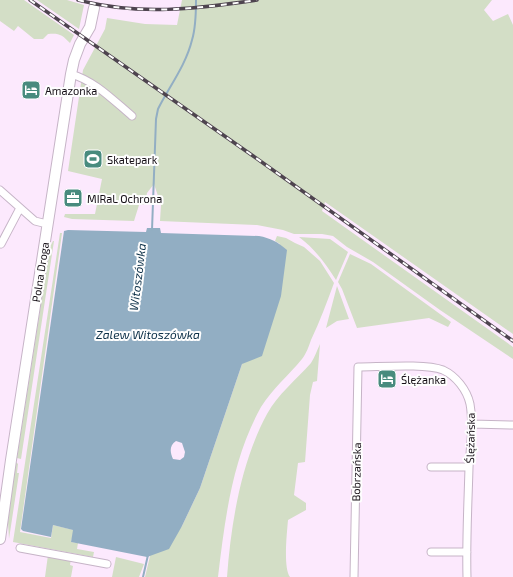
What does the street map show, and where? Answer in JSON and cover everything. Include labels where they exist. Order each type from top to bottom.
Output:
[{"type":"street","name":"Polna Droga","points":[[0,539],[3,496],[71,74],[80,44],[90,27],[94,8]]},
{"type":"street","points":[[71,74],[100,89],[132,116]]},
{"type":"street","points":[[0,190],[35,221],[47,224]]},
{"type":"street","points":[[1,244],[20,208]]},
{"type":"street","name":"Ślężańska","points":[[358,367],[412,366],[437,368],[444,370],[459,382],[465,390],[470,405],[472,424],[469,467],[467,577]]},
{"type":"street","name":"Bobrzańska","points":[[354,577],[358,367]]},
{"type":"street","points":[[472,424],[513,425]]},
{"type":"street","points":[[432,467],[469,467]]},
{"type":"street","points":[[20,548],[107,564]]},
{"type":"street","points":[[431,552],[467,552]]},
{"type":"green space","points":[[0,0],[24,0],[74,35],[70,43],[63,36],[58,34],[48,34],[43,39],[34,39],[18,26],[14,31],[0,21]]},
{"type":"green space","points":[[37,0],[67,0],[84,5],[79,29]]},
{"type":"green space","points":[[182,0],[492,0],[484,10],[493,21],[508,14],[513,25],[513,334],[325,202],[322,211],[513,347],[513,359],[333,236],[322,234],[294,234],[283,230],[257,225],[160,221],[161,205],[154,184],[147,193],[145,204],[139,205],[134,221],[72,219],[64,217],[65,214],[95,214],[102,179],[68,171],[83,70],[105,29],[107,18],[145,24],[177,25]]},
{"type":"green space","points":[[60,233],[62,233],[20,532],[51,538],[53,525],[74,530],[71,542],[78,543],[77,549],[94,552],[93,557],[13,542]]},
{"type":"green space","points":[[277,236],[286,238],[304,247],[320,261],[334,283],[326,304],[303,357],[261,407],[243,447],[231,490],[218,577],[145,577],[150,556],[147,557],[182,526],[200,488],[242,364],[280,244],[275,241]]},
{"type":"green space","points":[[299,237],[330,239],[348,252],[336,280],[310,246]]},
{"type":"green space","points":[[53,241],[21,459],[17,458],[50,247]]},
{"type":"green space","points":[[350,254],[371,264],[451,322],[448,327],[429,318],[357,328],[338,282]]},
{"type":"green space","points":[[337,286],[349,319],[337,321],[326,328]]},
{"type":"green space","points":[[320,344],[317,381],[313,382],[310,395],[305,462],[298,463],[294,495],[306,503],[306,510],[288,520],[286,558],[290,577],[227,577],[235,514],[250,452],[271,407],[311,363]]},
{"type":"green space","points":[[16,462],[18,464],[17,473],[19,473],[9,539],[8,522]]},
{"type":"green space","points":[[48,555],[71,559],[70,565],[73,566],[71,577],[45,577]]},
{"type":"green space","points":[[116,557],[144,564],[139,577],[112,577]]},
{"type":"water","name":"Zalew Witoszówka","points":[[147,228],[160,228],[161,233],[259,236],[274,241],[287,250],[281,296],[262,356],[242,364],[200,488],[169,549],[147,557],[71,542],[73,530],[53,525],[51,537],[23,531],[21,529],[64,231],[146,232]],"holes":[[[176,441],[182,443],[185,452],[184,457],[180,460],[173,459],[171,452],[172,445]]]},
{"type":"waterway","name":"Witoszówka","points":[[152,230],[156,119],[158,109],[186,58],[195,25],[196,0]]},
{"type":"waterway","name":"Witoszówka","points":[[143,577],[148,555]]},
{"type":"railway","points":[[30,0],[256,158],[513,341]]},
{"type":"railway","points":[[78,0],[123,8],[146,9],[189,8],[257,0]]},
{"type":"place","name":"Amazonka","points":[[31,90]]},
{"type":"place","name":"Skatepark","points":[[93,159]]},
{"type":"place","name":"MIRaL Ochrona","points":[[73,198]]},
{"type":"place","name":"Ślężanka","points":[[387,379]]}]
